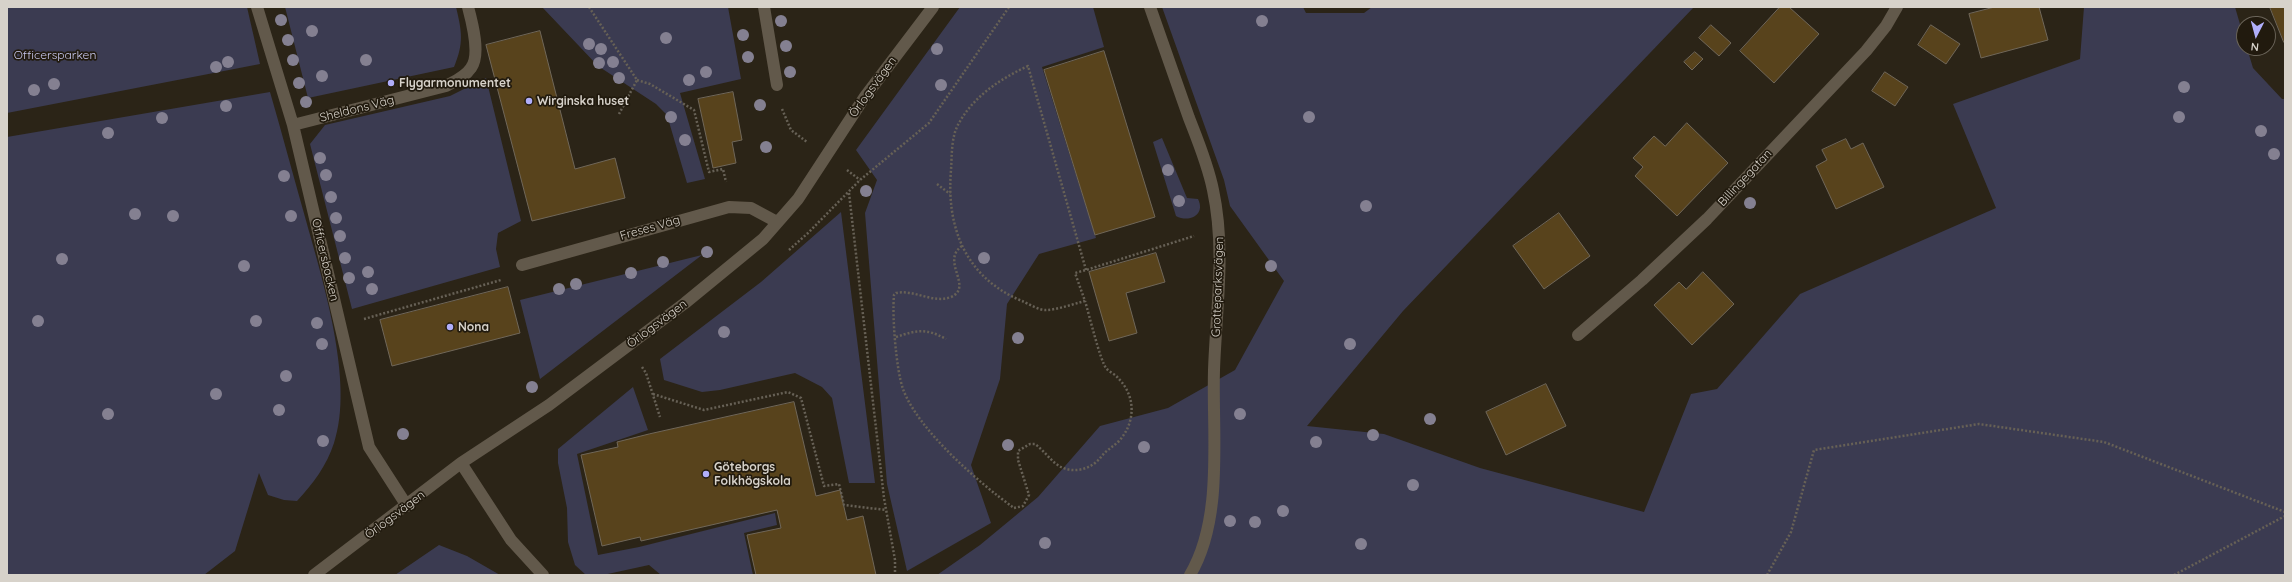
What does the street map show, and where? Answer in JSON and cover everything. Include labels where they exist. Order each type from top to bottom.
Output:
[{"type":"street","name":"Officersbacken","points":[[258,7],[293,125],[369,447],[407,506]]},
{"type":"street","name":"Sheldons Väg","points":[[293,125],[446,86],[462,78],[472,67],[475,50],[468,7]]},
{"type":"street","points":[[764,7],[777,85]]},
{"type":"street","name":"Örlogsvägen","points":[[314,575],[407,506],[461,463],[549,405],[685,303],[737,262],[763,239],[798,198],[864,98],[933,7]]},
{"type":"street","name":"Grotteparksvägen","points":[[1150,7],[1204,158],[1213,189],[1220,228],[1220,274],[1214,370],[1214,474],[1204,542],[1190,575]]},
{"type":"street","name":"Billingegatan","points":[[1578,335],[1642,280],[1707,219],[1866,51],[1886,26],[1897,7]]},
{"type":"street","name":"Freses Väg","points":[[522,265],[678,220],[732,208],[751,208],[777,222]]},
{"type":"street","points":[[461,463],[511,540],[543,575]]},
{"type":"path","points":[[588,7],[637,80],[650,84],[694,110],[709,172],[723,169],[732,208]]},
{"type":"path","points":[[1086,270],[1028,66],[1001,78],[964,114],[958,125],[954,138],[950,194],[962,246],[973,267],[993,286],[1006,294],[1046,310],[1086,301]]},
{"type":"path","points":[[619,114],[637,80]]},
{"type":"path","points":[[777,85],[782,110],[791,130],[826,154]]},
{"type":"path","points":[[937,184],[950,194]]},
{"type":"path","points":[[850,193],[886,510],[895,560],[895,575]]},
{"type":"path","points":[[962,246],[955,251],[953,256],[959,280],[959,290],[955,294],[941,298],[907,292],[896,293],[894,295],[899,369],[903,388],[912,406],[930,430],[960,462],[1014,508],[1023,506],[1029,495],[1018,460],[1018,451],[1023,447],[1035,444],[1046,452],[1055,464],[1069,470],[1089,468],[1104,452],[1119,441],[1128,426],[1132,411],[1132,399],[1118,378],[1106,368],[1086,301],[1075,273],[1220,228]]},
{"type":"path","points":[[340,325],[511,277],[522,265]]},
{"type":"path","points":[[896,337],[914,331],[932,331],[946,339]]},
{"type":"path","points":[[638,362],[646,373],[660,417]]},
{"type":"path","points":[[653,394],[704,410],[788,392],[801,398],[824,486],[839,484],[844,505],[886,510]]},
{"type":"path","points":[[1767,575],[1791,532],[1814,450],[1979,424],[2104,442],[2285,512]]},
{"type":"path","points":[[2174,575],[2285,516]]},
{"type":"green space","name":"Officersparken","points":[[7,7],[247,7],[260,64],[7,113]]},
{"type":"green space","points":[[285,7],[456,7],[461,31],[461,44],[454,67],[308,98]]},
{"type":"green space","points":[[542,7],[728,7],[741,79],[680,93],[705,179],[687,183],[667,115],[656,104],[598,66]]},
{"type":"green space","points":[[960,7],[1093,7],[1104,47],[1042,67],[1096,238],[1039,254],[1007,304],[1000,379],[971,465],[991,523],[907,571],[887,484],[865,213],[877,180],[856,150]]},
{"type":"green space","points":[[1162,7],[1303,7],[1306,13],[1364,13],[1372,7],[1694,7],[1403,311],[1307,426],[1384,434],[1480,468],[1644,512],[1691,394],[1717,389],[1800,294],[1996,208],[1953,104],[2080,59],[2084,7],[2235,7],[2238,16],[2236,16],[2236,56],[2249,56],[2253,68],[2282,99],[2285,99],[2285,575],[937,575],[980,545],[1038,497],[1100,426],[1168,408],[1235,370],[1284,281],[1230,206],[1224,180]]},
{"type":"green space","points":[[486,78],[521,221],[498,233],[496,249],[500,267],[352,309],[310,144],[325,125],[450,96]]},
{"type":"green space","points":[[270,92],[320,269],[334,330],[339,361],[341,391],[339,418],[334,443],[323,467],[309,488],[297,501],[284,500],[268,495],[259,473],[235,551],[204,575],[7,575],[7,137]]},
{"type":"green space","points":[[1162,138],[1187,198],[1198,199],[1200,209],[1195,216],[1191,218],[1186,219],[1176,216],[1153,142]]},
{"type":"green space","points":[[841,212],[875,483],[849,483],[832,398],[822,387],[795,373],[720,390],[702,392],[664,380],[660,359],[761,282]]},
{"type":"green space","points":[[702,255],[540,379],[520,300]]},
{"type":"green space","points":[[633,387],[648,430],[577,454],[598,555],[639,547],[775,513],[777,525],[744,533],[753,575],[661,575],[649,565],[603,575],[586,575],[575,565],[568,542],[567,508],[558,463],[558,449]]},
{"type":"green space","points":[[439,545],[467,556],[500,575],[395,575]]},
{"type":"building","points":[[1780,7],[1789,7],[1819,34],[1774,83],[1740,51]]},
{"type":"building","points":[[1995,7],[2039,7],[2048,40],[1981,58],[1969,14]]},
{"type":"building","points":[[2270,7],[2285,7],[2284,42],[2276,22],[2276,16],[2274,16]]},
{"type":"building","points":[[1711,25],[1731,43],[1719,56],[1699,38]]},
{"type":"building","points":[[1931,25],[1960,44],[1946,64],[1918,45]]},
{"type":"building","name":"Wirginska huset","points":[[540,31],[575,169],[615,158],[625,198],[532,221],[486,45]]},
{"type":"building","points":[[1104,51],[1155,217],[1095,235],[1044,70]]},
{"type":"building","points":[[1695,52],[1703,59],[1692,70],[1684,62]]},
{"type":"building","points":[[1885,72],[1908,87],[1895,106],[1872,91]]},
{"type":"building","points":[[733,92],[742,140],[732,142],[736,163],[713,168],[698,99]]},
{"type":"building","points":[[1687,123],[1728,163],[1677,216],[1635,176],[1643,167],[1633,158],[1654,136],[1665,146]]},
{"type":"building","points":[[1846,139],[1851,149],[1863,143],[1884,187],[1836,209],[1816,166],[1827,160],[1822,150]]},
{"type":"building","points":[[1559,213],[1590,256],[1544,289],[1513,246]]},
{"type":"building","points":[[1156,253],[1165,282],[1126,293],[1137,333],[1109,341],[1089,272]]},
{"type":"building","points":[[1703,272],[1734,304],[1692,345],[1654,305],[1679,282],[1686,289]]},
{"type":"building","name":"Nona","points":[[508,287],[520,333],[392,366],[380,320]]},
{"type":"building","points":[[1546,384],[1566,426],[1506,455],[1486,412]]},
{"type":"building","points":[[794,402],[816,496],[840,490],[847,520],[863,516],[876,575],[756,575],[747,535],[781,528],[777,510],[641,541],[640,537],[602,546],[581,455],[618,447],[617,442],[649,434]]},
{"type":"place","name":"Flygarmonumentet","points":[[391,83]]},
{"type":"place","name":"Wirginska huset","points":[[529,101]]},
{"type":"place","name":"Nona","points":[[450,327]]},
{"type":"place","name":"Göteborgs Folkhögskola","points":[[706,474]]}]
